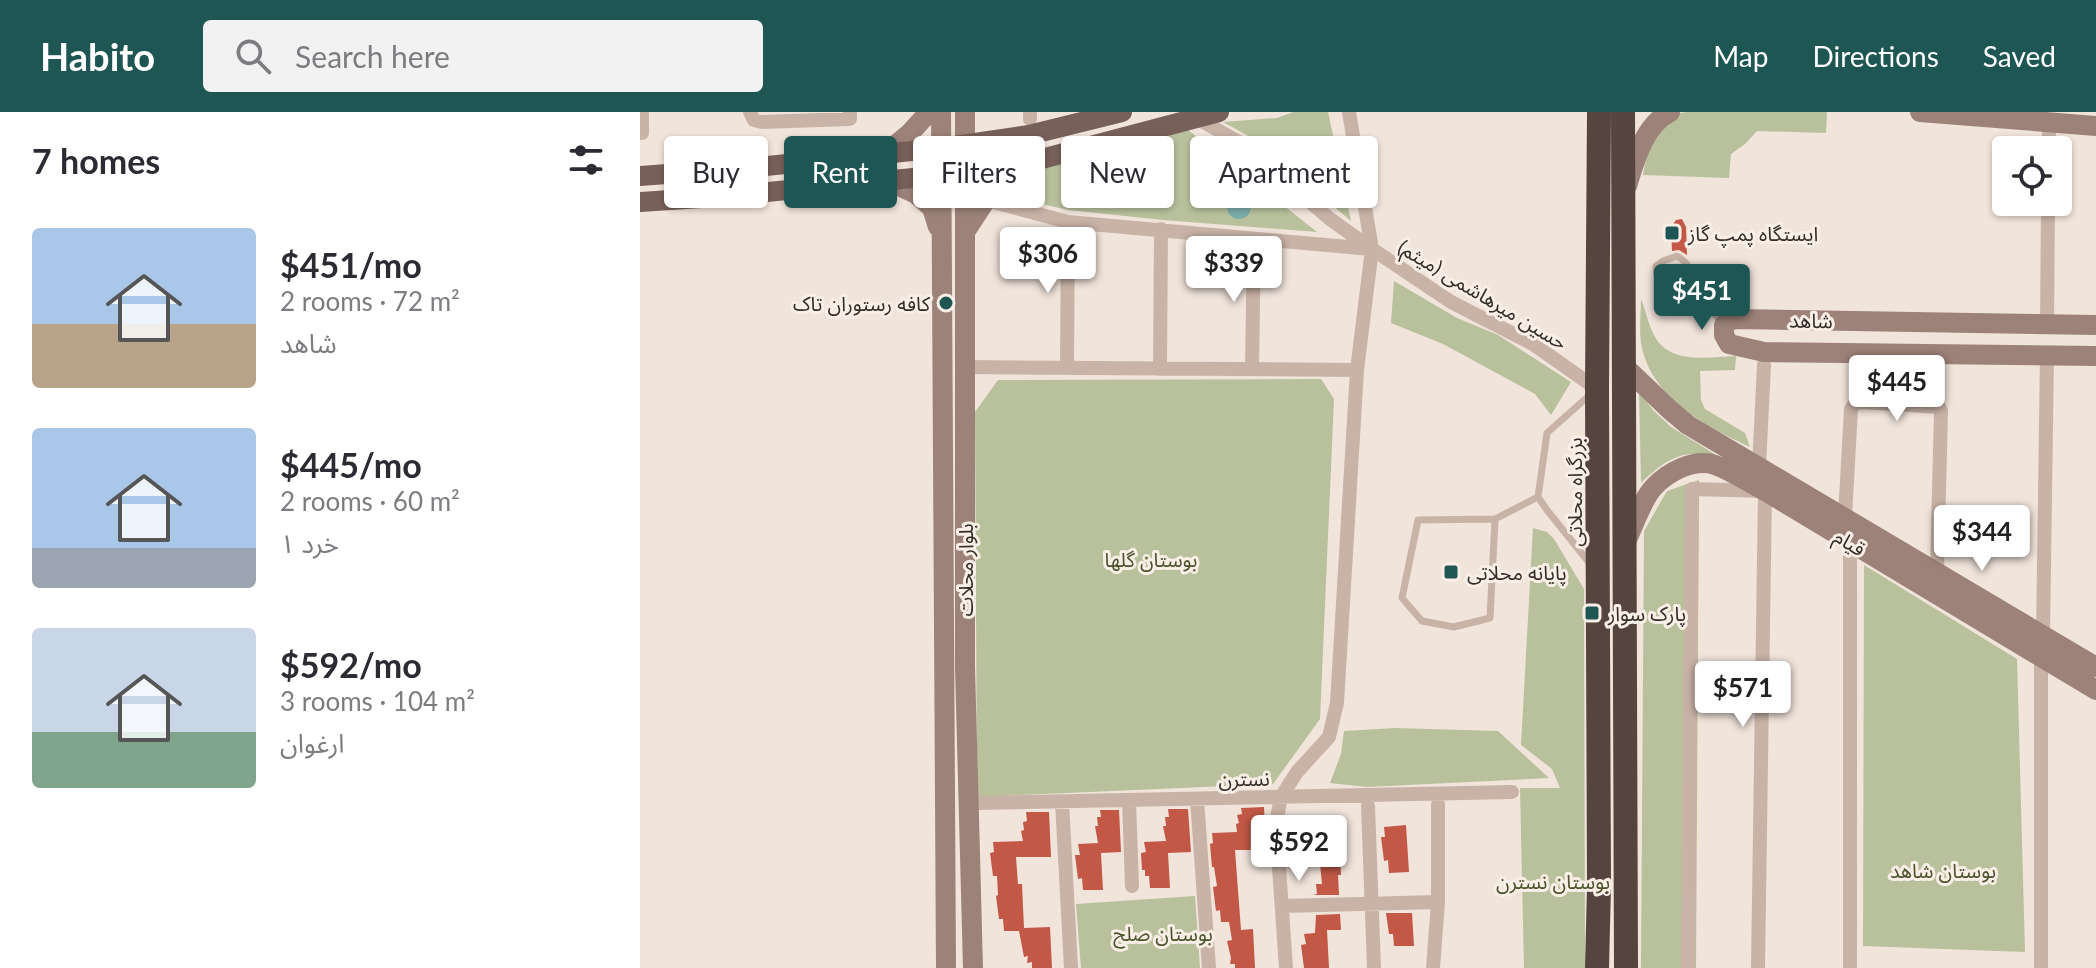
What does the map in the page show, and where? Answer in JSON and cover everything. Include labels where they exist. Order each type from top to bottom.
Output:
[{"type":"highway","name":"بزرگراه محلاتی","points":[[1597,968],[1599,112]]},
{"type":"highway","points":[[1623,112],[1626,968]]},
{"type":"highway","points":[[1599,797],[1606,811],[1614,813],[1625,800]]},
{"type":"highway","points":[[1599,886],[1608,874],[1616,874],[1625,886]]},
{"type":"main road","points":[[897,144],[929,112]]},
{"type":"main road","name":"بلوار محلات","points":[[941,112],[941,136]]},
{"type":"main road","name":"بلوار محلات","points":[[965,112],[965,136]]},
{"type":"main road","points":[[1023,136],[1122,112]]},
{"type":"main road","points":[[1045,158],[1219,112]]},
{"type":"main road","points":[[1592,112],[1599,143]]},
{"type":"main road","points":[[1623,197],[1635,159],[1647,135],[1661,116],[1670,112]]},
{"type":"main road","points":[[1920,112],[2096,126]]},
{"type":"main road","points":[[640,176],[784,164]]},
{"type":"main road","points":[[897,185],[916,194],[932,208],[941,238]]},
{"type":"main road","points":[[640,202],[784,190]]},
{"type":"main road","name":"بلوار محلات","points":[[941,208],[946,968]]},
{"type":"main road","name":"بلوار محلات","points":[[965,208],[965,667],[973,968]]},
{"type":"main road","points":[[965,232],[981,208]]},
{"type":"main road","name":"شاهد","points":[[2096,325],[1737,319],[1724,325],[1724,335],[1729,344],[1764,352],[2096,356]]},
{"type":"main road","name":"قیام","points":[[1624,366],[1688,425],[1748,468],[1845,517],[2096,667]]},
{"type":"main road","name":"قیام","points":[[1625,544],[1651,489],[1672,473],[1692,464],[1705,463],[1748,468],[1765,491],[2096,690]]},
{"type":"main road","points":[[2041,658],[2043,636]]},
{"type":"street","points":[[641,133],[642,112]]},
{"type":"street","points":[[1286,968],[1276,824],[1281,797],[1297,772],[1329,737],[1337,703],[1357,370],[1372,249],[1349,112]]},
{"type":"street","points":[[752,116],[762,122],[850,116]]},
{"type":"street","name":"حسین میرهاشمی (میثم)","points":[[1196,118],[1241,143],[1330,219],[1372,249],[1451,302],[1533,344],[1597,389]]},
{"type":"street","points":[[2049,123],[2049,136]]},
{"type":"street","points":[[1016,208],[1068,222],[1372,249]]},
{"type":"street","points":[[2047,325],[2048,216]]},
{"type":"street","points":[[1067,368],[1068,222]]},
{"type":"street","points":[[1160,369],[1161,229]]},
{"type":"street","points":[[1252,369],[1254,239]]},
{"type":"street","points":[[2043,636],[2047,355]]},
{"type":"street","points":[[1748,468],[1764,365]]},
{"type":"street","points":[[966,367],[1357,370]]},
{"type":"street","points":[[1845,517],[1851,409],[1855,403],[1939,407],[1937,572]]},
{"type":"street","points":[[1688,968],[1692,489],[1765,491],[1758,968]]},
{"type":"street","points":[[1850,542],[1850,968]]},
{"type":"street","points":[[2041,658],[2041,968]]},
{"type":"street","points":[[2041,735],[2048,686],[2052,678],[2066,672]]},
{"type":"street","name":"نسترن","points":[[978,803],[1512,792]]},
{"type":"street","points":[[1197,799],[1209,968]]},
{"type":"street","points":[[1129,800],[1132,886]]},
{"type":"street","points":[[1062,802],[1071,968]]},
{"type":"street","points":[[1433,968],[1438,902],[1438,804]]},
{"type":"street","points":[[1368,806],[1374,968]]},
{"type":"street","points":[[1282,906],[1438,902]]},
{"type":"lane","points":[[1703,300],[1678,296],[1670,291],[1656,275],[1656,266],[1677,256],[1685,261],[1703,300],[1724,325]]},
{"type":"lane","points":[[1597,389],[1547,433],[1538,497],[1599,574]]},
{"type":"lane","points":[[1495,519],[1490,618],[1454,627],[1422,621],[1402,598],[1418,520],[1495,519],[1538,497]]},
{"type":"green space","points":[[1293,112],[1328,112],[1333,136],[1248,136],[1223,122],[1277,118]]},
{"type":"green space","points":[[1686,112],[1827,112],[1826,133],[1757,131],[1731,154],[1729,178],[1643,175],[1647,156],[1661,128],[1668,120]]},
{"type":"green space","points":[[1187,129],[1196,136],[1190,136],[1190,208],[1287,208],[1317,232],[1163,220],[1068,210],[1045,205],[1045,167],[1061,163],[1061,208],[1174,208],[1174,136],[1161,136]]},
{"type":"green space","points":[[1335,208],[1348,208],[1351,221]]},
{"type":"green space","points":[[1394,281],[1457,318],[1498,335],[1571,382],[1551,415],[1535,394],[1443,344],[1391,323]]},
{"type":"green space","points":[[1641,299],[1654,335],[1669,351],[1702,358],[1736,356],[1735,370],[1700,371],[1701,400],[1705,409],[1745,433],[1750,447],[1698,419],[1668,394],[1656,379],[1646,362],[1641,343]]},
{"type":"green space","name":"بوستان گلها","points":[[1321,379],[1334,399],[1320,719],[1273,784],[977,797],[975,412],[998,380]]},
{"type":"green space","points":[[1639,391],[1671,427],[1721,458],[1697,454],[1677,457],[1641,483]]},
{"type":"green space","points":[[1699,480],[1696,968],[1641,968],[1644,531],[1667,491]]},
{"type":"green space","name":"بوستان نسترن","points":[[1533,528],[1547,532],[1554,539],[1584,589],[1585,968],[1524,968],[1520,788],[1560,788],[1552,769],[1521,745]]},
{"type":"green space","name":"بوستان شاهد","points":[[1864,565],[2017,659],[2025,952],[1863,946]]},
{"type":"green space","points":[[1395,728],[1498,731],[1549,778],[1367,787],[1330,783],[1341,754],[1344,731]]},
{"type":"green space","name":"بوستان صلح","points":[[1195,896],[1200,968],[1081,968],[1076,904]]},
{"type":"water","points":[[1227,208],[1251,208],[1248,216],[1239,219]]},
{"type":"building","points":[[1682,219],[1686,227],[1687,255],[1679,250],[1672,251],[1671,227],[1676,220]]},
{"type":"building","points":[[1264,807],[1266,850],[1235,850],[1241,930],[1253,929],[1255,968],[1235,968],[1235,964],[1230,964],[1227,941],[1232,940],[1229,922],[1221,922],[1220,910],[1216,911],[1213,887],[1217,886],[1210,844],[1213,843],[1212,833],[1237,832],[1237,815],[1242,814],[1241,808]]},
{"type":"building","points":[[1168,809],[1188,809],[1191,852],[1168,853],[1170,888],[1150,888],[1149,876],[1145,876],[1145,870],[1142,870],[1141,853],[1146,852],[1144,842],[1166,841],[1163,826],[1166,826],[1165,817],[1169,817]]},
{"type":"building","points":[[1100,810],[1119,810],[1121,852],[1101,853],[1103,890],[1083,890],[1082,878],[1078,879],[1075,855],[1080,855],[1078,844],[1098,843],[1095,826],[1098,826],[1097,817],[1101,817]]},
{"type":"building","points":[[1026,812],[1049,812],[1051,857],[1016,857],[1018,884],[1022,884],[1024,928],[1050,927],[1052,968],[1032,968],[1032,962],[1027,963],[1028,956],[1024,957],[1019,931],[1004,931],[1003,919],[999,919],[997,876],[993,876],[990,853],[994,852],[993,842],[1023,841],[1021,831],[1024,830],[1023,822],[1027,821]]},
{"type":"building","points":[[1406,825],[1409,872],[1389,873],[1381,837],[1385,837],[1384,827]]},
{"type":"building","points":[[1339,828],[1339,895],[1313,895],[1317,894],[1316,884],[1322,884],[1313,840],[1318,840],[1316,830]]},
{"type":"building","points":[[1386,913],[1412,913],[1414,946],[1394,946]]},
{"type":"building","points":[[1340,914],[1341,930],[1327,930],[1329,968],[1304,968],[1301,945],[1306,944],[1304,934],[1315,933],[1316,915]]},
{"type":"place","name":"ایستگاه پمپ گاز","points":[[1672,233]]},
{"type":"place","name":"کافه رستوران تاک","points":[[946,303]]},
{"type":"place","name":"پایانه محلاتی","points":[[1451,572]]},
{"type":"place","name":"پارک سوار","points":[[1592,613]]}]
